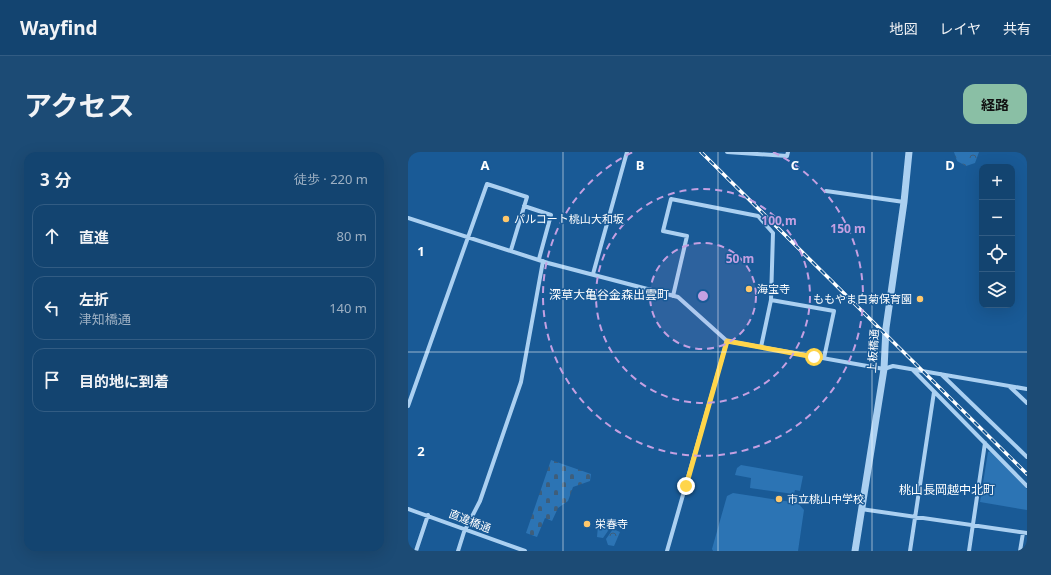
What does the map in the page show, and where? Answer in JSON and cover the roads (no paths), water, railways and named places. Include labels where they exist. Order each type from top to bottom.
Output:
[{"type":"street","points":[[593,274],[627,152]]},
{"type":"street","points":[[727,152],[787,156],[788,152]]},
{"type":"street","name":"上板橋通","points":[[855,551],[884,369],[886,328],[904,202],[909,152]]},
{"type":"street","points":[[408,406],[470,237],[487,184],[527,196],[511,250]]},
{"type":"street","points":[[826,192],[904,202]]},
{"type":"street","points":[[673,296],[688,236],[663,230],[671,199],[758,216],[773,233],[771,300],[761,347]]},
{"type":"street","points":[[458,551],[464,532],[467,530],[480,501],[521,382],[541,260],[551,215],[524,206]]},
{"type":"street","points":[[408,218],[541,260],[673,296],[688,306],[727,341],[884,369],[893,366],[1027,388]]},
{"type":"street","points":[[771,300],[834,311],[824,358]]},
{"type":"street","points":[[667,551],[727,341]]},
{"type":"street","points":[[913,370],[1027,486]]},
{"type":"street","points":[[940,374],[1027,457]]},
{"type":"street","points":[[1009,386],[1027,403]]},
{"type":"street","points":[[910,551],[934,392]]},
{"type":"street","points":[[969,551],[985,443]]},
{"type":"street","name":"直違橋通","points":[[408,509],[525,551]]},
{"type":"street","points":[[861,509],[1025,533],[1020,551]]},
{"type":"street","points":[[416,551],[428,515]]},
{"type":"railway","points":[[701,152],[1027,474]]},
{"type":"place","name":"パルコート桃山大和坂","points":[[506,219]]},
{"type":"place","name":"海宝寺","points":[[749,289]]},
{"type":"place","name":"ももやま白菊保育園","points":[[920,299]]},
{"type":"place","name":"市立桃山中学校","points":[[779,499]]},
{"type":"place","name":"栄春寺","points":[[587,524]]},
{"type":"district","name":"深草大亀谷金森出雲町","points":[[609,295]]},
{"type":"district","name":"桃山長岡越中北町","points":[[947,490]]}]
